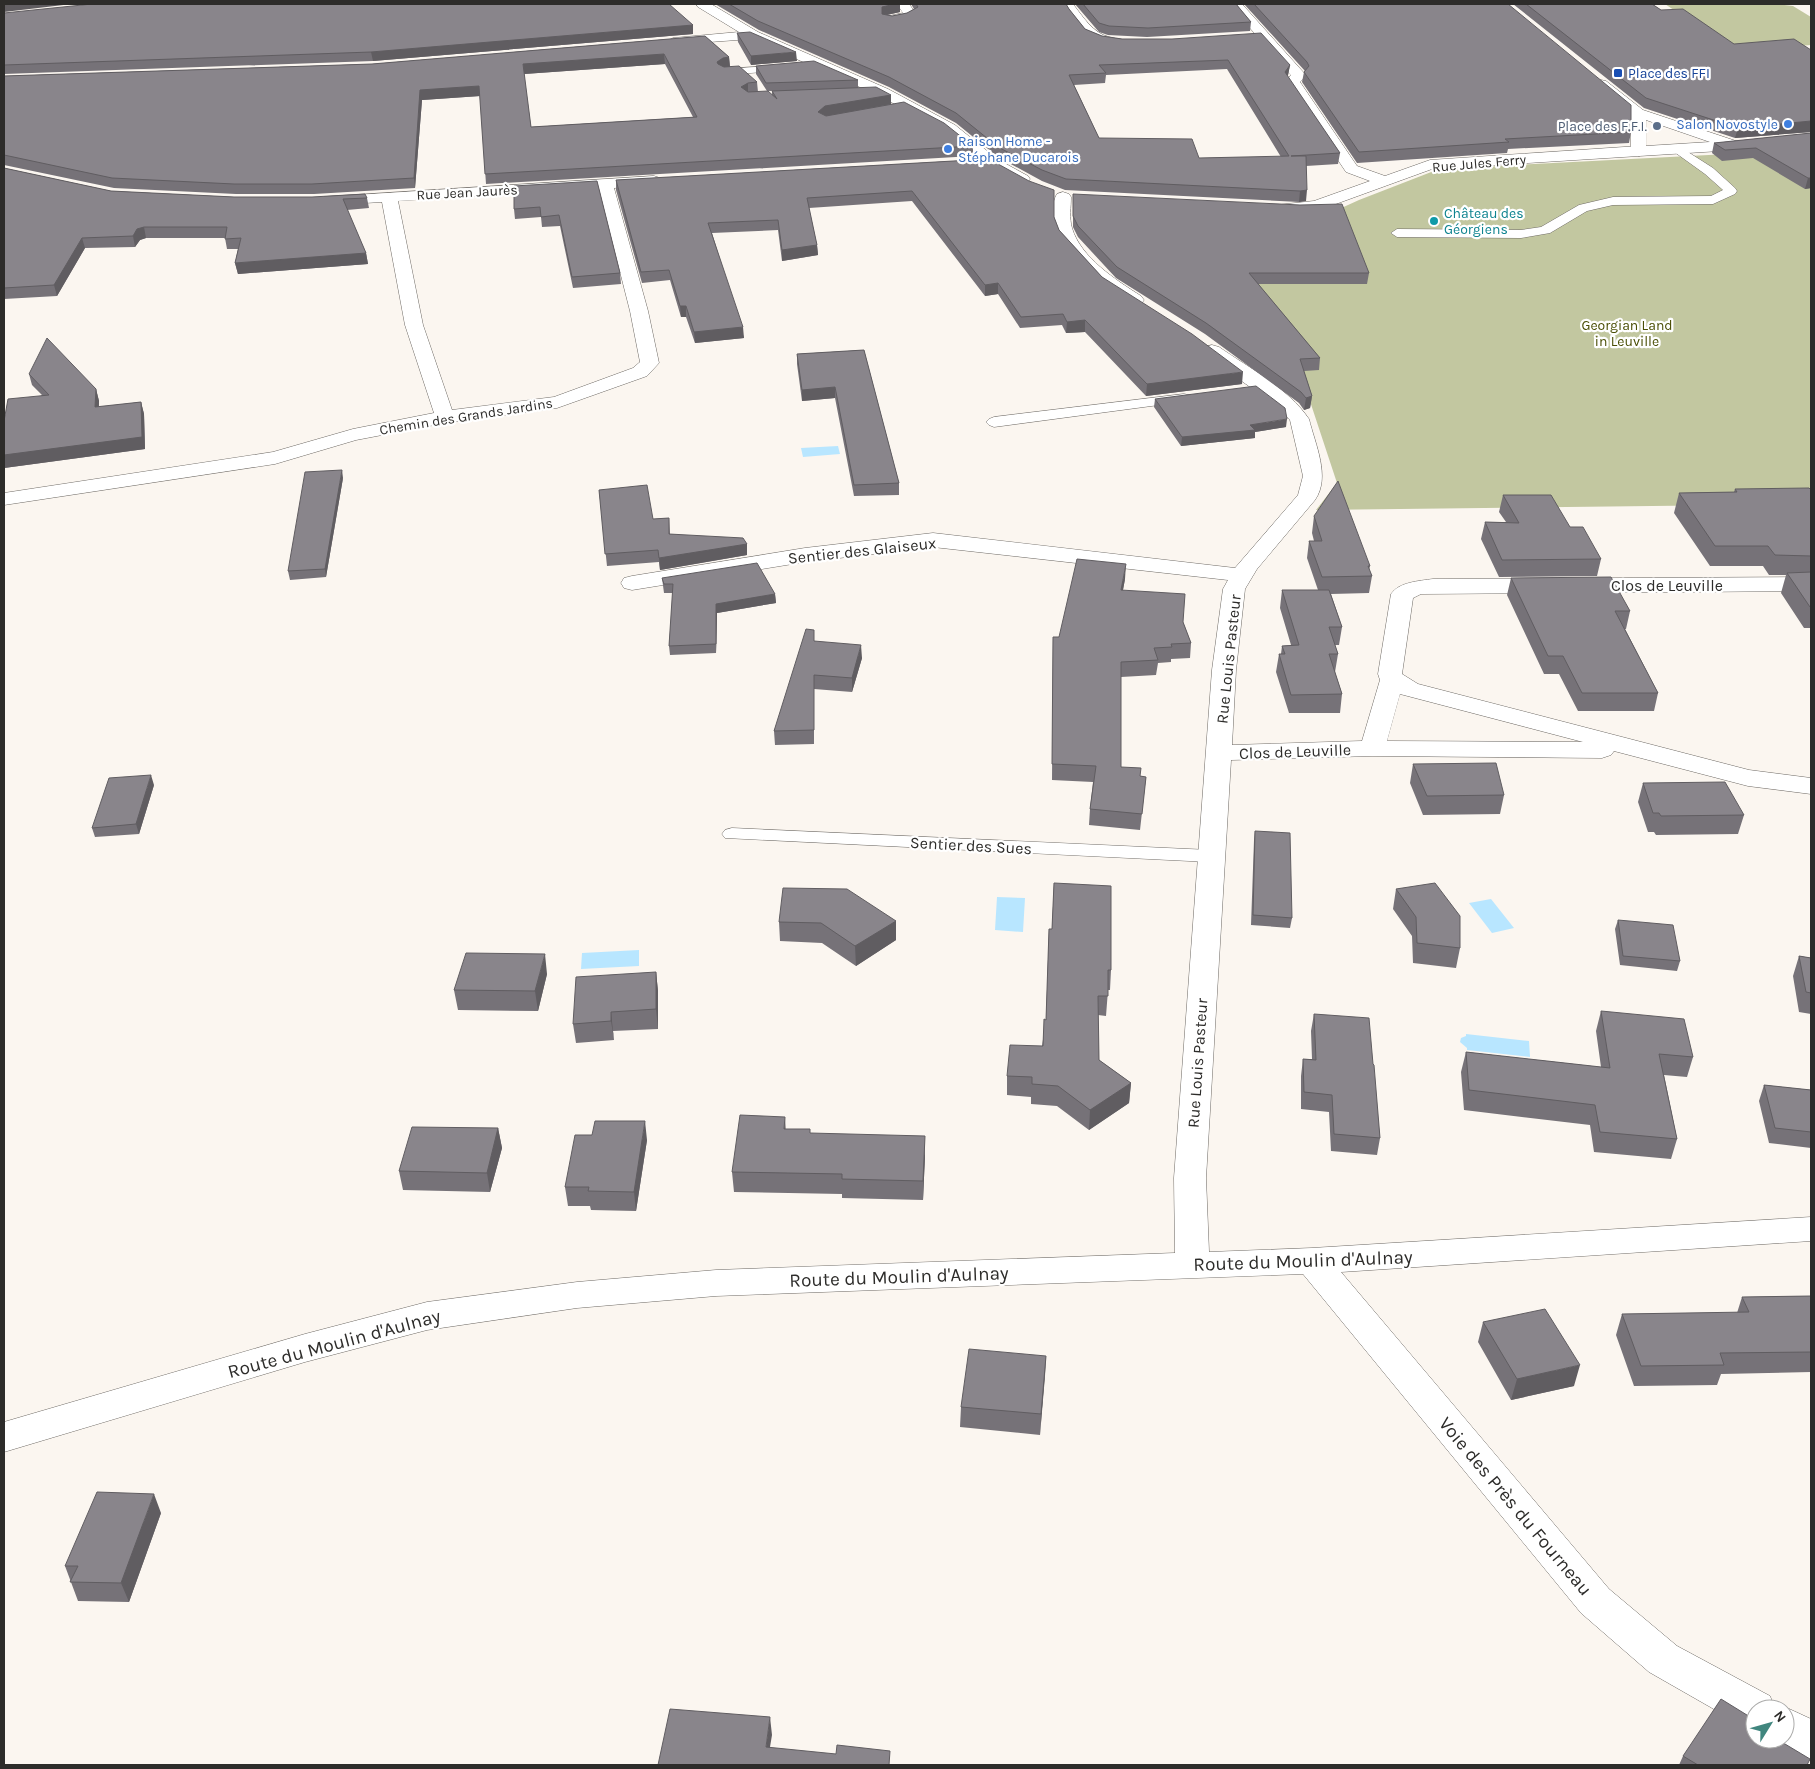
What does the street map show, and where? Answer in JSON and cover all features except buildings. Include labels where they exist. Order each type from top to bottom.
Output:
[{"type":"street","points":[[702,4],[753,35],[883,92],[950,128],[992,162],[1056,193],[1063,227],[1068,240],[1109,283],[1147,307]]},
{"type":"street","points":[[889,20],[911,15],[903,4]]},
{"type":"street","points":[[1067,4],[1092,36],[1097,39],[1110,42],[1139,42]]},
{"type":"street","points":[[1235,4],[1299,76],[1292,81],[1351,169],[1385,181]]},
{"type":"street","points":[[657,43],[753,35]]},
{"type":"street","points":[[1245,38],[1264,37]]},
{"type":"street","points":[[1590,74],[1638,113],[1639,151]]},
{"type":"street","name":"Rue Jules Ferry","points":[[1264,208],[1299,209],[1316,206],[1430,165],[1741,145],[1638,113]]},
{"type":"street","points":[[972,163],[992,162]]},
{"type":"street","name":"Rue Jean Jaurès","points":[[314,201],[666,180]]},
{"type":"street","name":"Chemin des Grands Jardins","points":[[4,498],[275,458],[353,435],[445,417],[557,402],[640,372],[650,362],[639,311],[605,184]]},
{"type":"street","points":[[389,196],[414,325],[445,417]]},
{"type":"street","name":"Rue Louis Pasteur","points":[[1192,1264],[1190,1178],[1210,856],[1224,670],[1234,589],[1247,566],[1308,496],[1313,476],[1299,419],[1281,400],[1198,340]]},
{"type":"street","name":"Sentier des Glaiseux","points":[[632,583],[805,555],[933,540],[1242,575]]},
{"type":"street","name":"Clos de Leuville","points":[[1372,748],[1392,680],[1390,674],[1402,594],[1416,588],[1443,586],[1811,584]]},
{"type":"street","name":"Clos de Leuville","points":[[1392,680],[1409,689],[1748,778],[1811,786]]},
{"type":"street","name":"Clos de Leuville","points":[[1219,753],[1372,748],[1642,750]]},
{"type":"street","name":"Route du Moulin d'Aulnay","points":[[4,1437],[305,1348],[436,1314],[577,1295],[716,1283],[1312,1261],[1811,1229]]},
{"type":"street","name":"Voie des Près du Fourneau","points":[[1312,1261],[1595,1600],[1663,1659],[1745,1704]]},
{"type":"street","points":[[1795,1732],[1811,1741]]},
{"type":"lane","points":[[724,72],[822,64]]},
{"type":"lane","points":[[853,93],[883,92]]},
{"type":"lane","points":[[891,109],[908,106]]},
{"type":"lane","points":[[1397,233],[1522,234],[1545,230],[1583,208],[1613,201],[1713,200],[1730,191],[1709,172],[1677,149]]},
{"type":"lane","points":[[1239,391],[1263,387]]},
{"type":"lane","points":[[994,422],[1201,396]]},
{"type":"lane","name":"Sentier des Sues","points":[[732,834],[1210,856]]},
{"type":"green space","points":[[1665,4],[1775,4],[1793,6],[1811,17],[1811,45],[1734,51]]},
{"type":"green space","name":"Georgian Land in Leuville","points":[[1767,152],[1811,180],[1811,504],[1316,510],[1337,483],[1300,371],[1214,276],[1326,215],[1439,169]]},
{"type":"water","points":[[838,446],[840,454],[803,457],[801,448]]},
{"type":"water","points":[[997,897],[1025,898],[1023,932],[995,930]]},
{"type":"water","points":[[1491,899],[1514,928],[1492,933],[1469,903]]},
{"type":"water","points":[[639,950],[639,966],[581,969],[582,953]]},
{"type":"water","points":[[1466,1034],[1529,1041],[1530,1057],[1467,1050],[1460,1042],[1461,1038],[1466,1036]]},
{"type":"place","name":"Place des FFI","points":[[1618,73]]},
{"type":"place","name":"Salon Novostyle","points":[[1788,124]]},
{"type":"place","name":"Place des F.F.I.","points":[[1657,126]]},
{"type":"place","name":"Raison Home - Stéphane Ducarois","points":[[948,149]]},
{"type":"place","name":"Château des Géorgiens","points":[[1434,221]]}]
